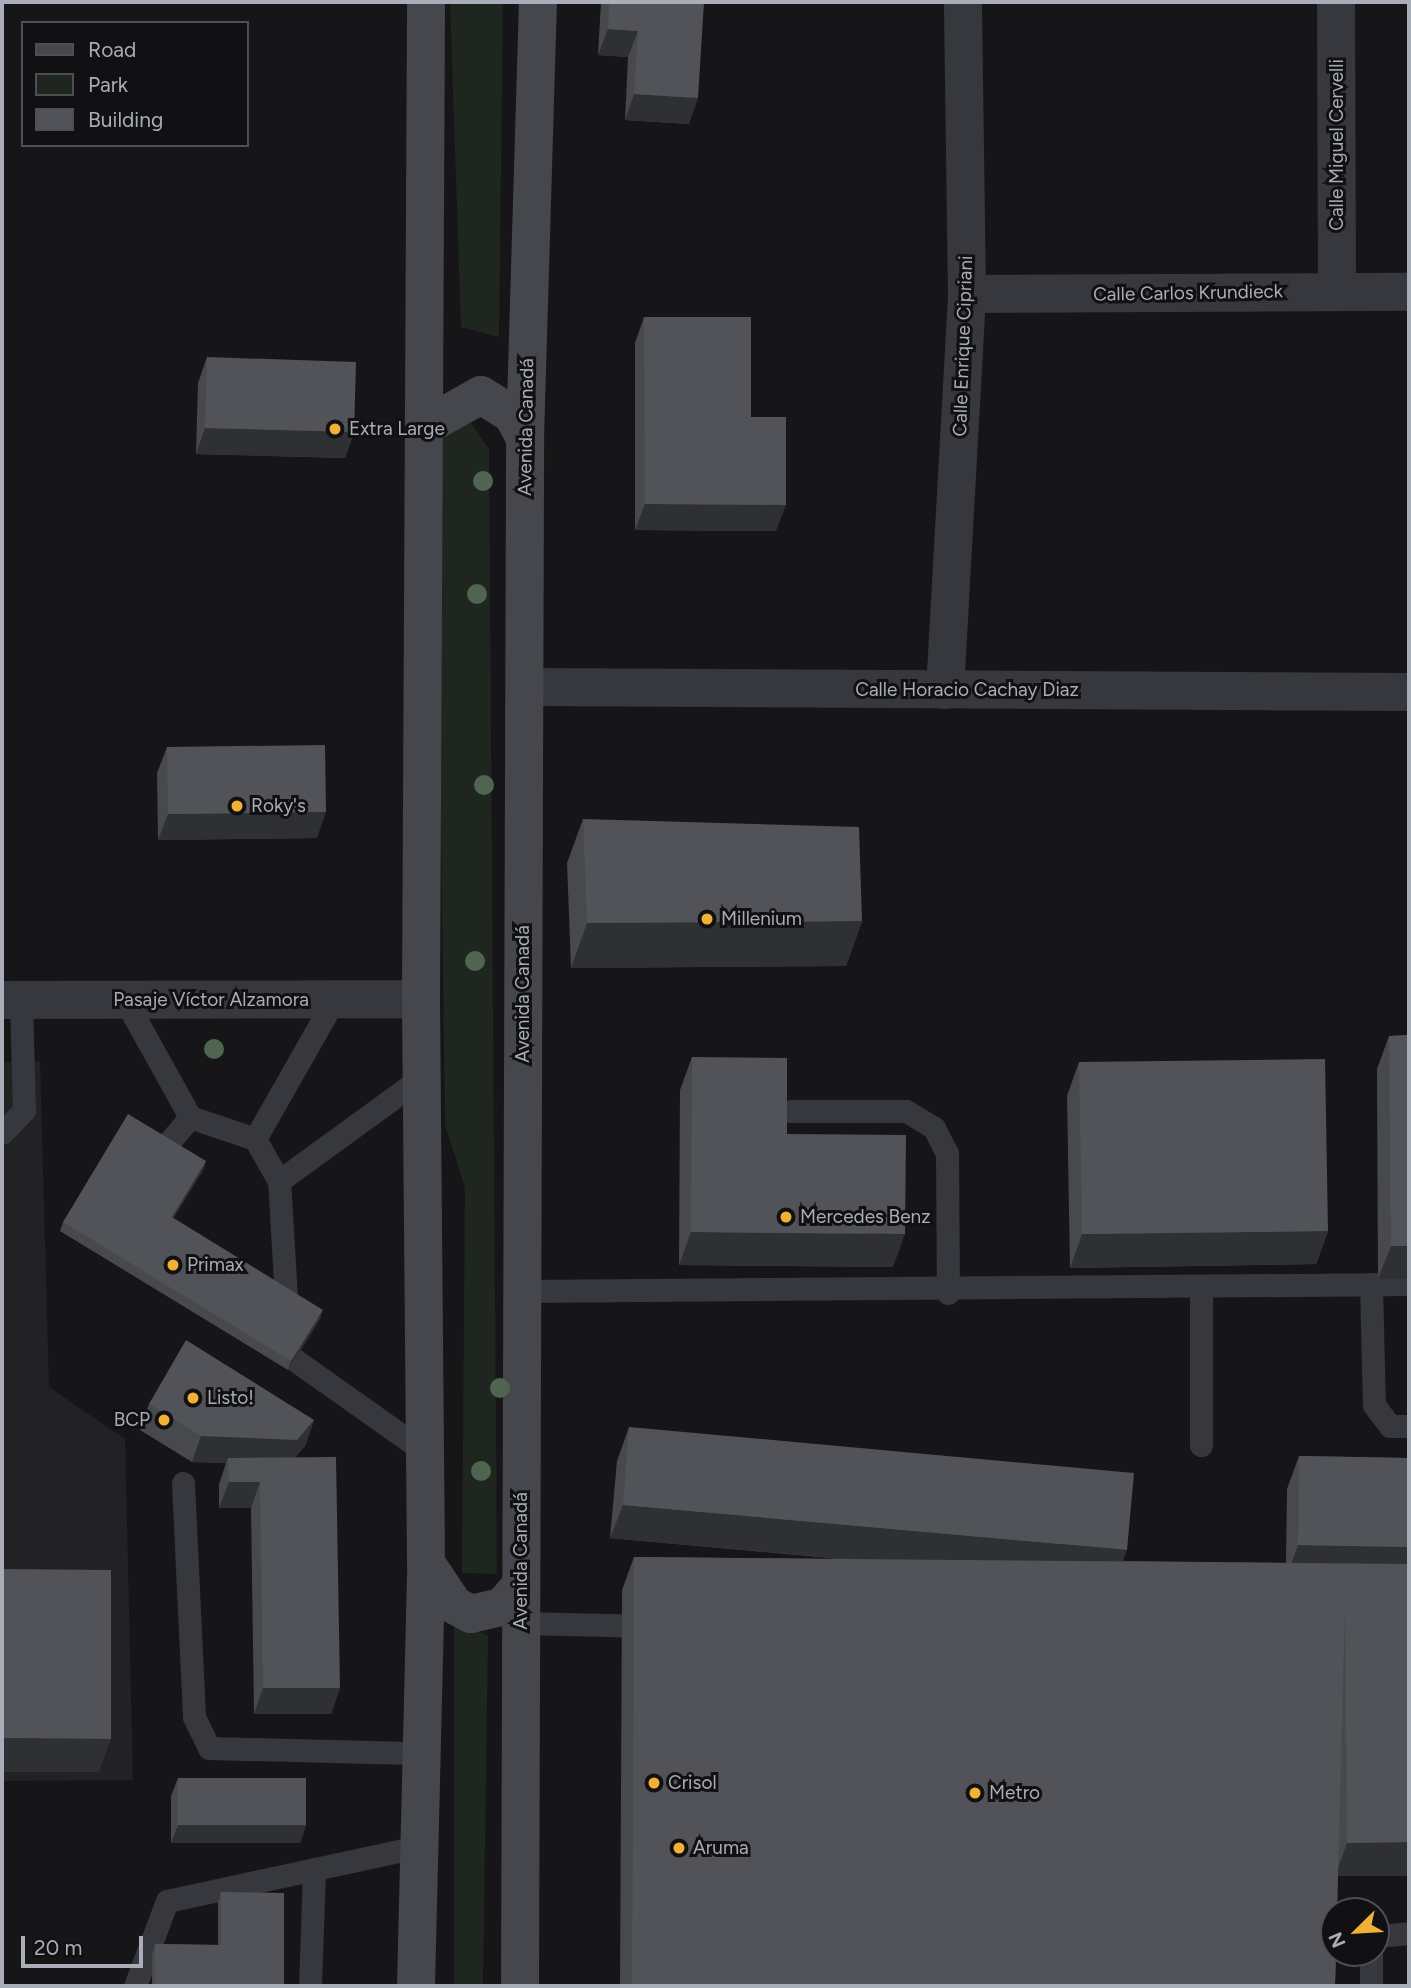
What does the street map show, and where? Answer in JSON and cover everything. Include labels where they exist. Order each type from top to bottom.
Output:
[{"type":"main road","points":[[416,1986],[417,1846],[426,1563],[421,999],[426,2]]},
{"type":"main road","name":"Avenida Canadá","points":[[520,1986],[525,438],[538,2]]},
{"type":"main road","points":[[424,427],[481,396],[512,414],[525,438]]},
{"type":"main road","points":[[426,1563],[454,1605],[471,1614],[502,1607],[521,1585]]},
{"type":"street","name":"Calle Enrique Cipriani","points":[[945,690],[967,294],[963,2]]},
{"type":"street","name":"Calle Miguel Cervelli","points":[[1336,2],[1337,289]]},
{"type":"street","name":"Calle Carlos Krundieck","points":[[967,294],[1337,289],[1409,292]]},
{"type":"street","name":"Calle Horacio Cachay Diaz","points":[[525,687],[1409,692]]},
{"type":"street","name":"Pasaje Víctor Alzamora","points":[[11,1000],[421,999]]},
{"type":"lane","points":[[2,1133],[24,1110],[11,1000]]},
{"type":"lane","points":[[125,1000],[190,1117],[255,1139],[279,1181],[286,1298]]},
{"type":"lane","points":[[255,1139],[334,1000]]},
{"type":"lane","points":[[279,1181],[421,1078]]},
{"type":"lane","points":[[791,1111],[906,1111],[934,1128],[947,1153],[948,1293]]},
{"type":"lane","points":[[165,1147],[190,1117]]},
{"type":"lane","points":[[522,1292],[948,1293],[995,1284],[1201,1287],[1409,1284]]},
{"type":"lane","points":[[1371,1284],[1374,1405],[1390,1426],[1409,1426]]},
{"type":"lane","points":[[1201,1287],[1201,1445]]},
{"type":"lane","points":[[295,1360],[425,1452]]},
{"type":"lane","points":[[183,1483],[194,1717],[209,1748],[420,1753]]},
{"type":"lane","points":[[521,1623],[681,1626]]},
{"type":"lane","points":[[135,1986],[167,1901],[417,1846]]},
{"type":"lane","points":[[310,1986],[314,1869]]},
{"type":"lane","points":[[1390,1935],[1409,1933]]},
{"type":"lane","points":[[1371,1967],[1371,1986]]},
{"type":"shaded area","points":[[40,1061],[49,1387],[125,1439],[133,1780],[2,1781],[2,1062]]},
{"type":"green space","points":[[450,2],[503,2],[499,337],[461,327]]},
{"type":"green space","points":[[471,423],[489,449],[497,1574],[462,1573],[465,1187],[445,1125],[436,448],[448,428]]},
{"type":"green space","points":[[454,1619],[488,1636],[483,1986],[454,1986]]},
{"type":"building","points":[[609,2],[704,2],[698,98],[634,94],[638,31],[608,29]]},
{"type":"building","points":[[644,317],[751,317],[751,417],[786,417],[786,505],[645,504]]},
{"type":"building","points":[[207,357],[356,362],[354,432],[205,428]]},
{"type":"building","points":[[325,745],[326,812],[168,814],[167,747]]},
{"type":"building","points":[[583,819],[859,827],[862,921],[587,923]]},
{"type":"building","points":[[1409,1035],[1409,1246],[1391,1246],[1389,1036]]},
{"type":"building","name":"Mercedes Benz","points":[[692,1057],[787,1058],[787,1134],[906,1135],[905,1234],[691,1232]]},
{"type":"building","points":[[1325,1059],[1328,1231],[1082,1234],[1079,1062]]},
{"type":"building","name":"Primax","points":[[128,1114],[206,1161],[172,1217],[323,1310],[291,1361],[63,1222]]},
{"type":"building","points":[[186,1340],[314,1420],[297,1440],[201,1436],[149,1404]]},
{"type":"building","points":[[629,1427],[1134,1473],[1127,1550],[623,1505]]},
{"type":"building","points":[[1299,1456],[1409,1458],[1409,1547],[1298,1545]]},
{"type":"building","points":[[336,1457],[340,1688],[263,1688],[260,1482],[229,1482],[228,1458]]},
{"type":"building","name":"Metro","points":[[634,1557],[1409,1564],[1409,1842],[1347,1843],[1345,1608],[1337,1897],[1320,1897],[1320,1967],[1336,1967],[1335,1986],[632,1986]]},
{"type":"building","points":[[2,1569],[111,1570],[111,1739],[2,1738]]},
{"type":"building","points":[[178,1778],[306,1778],[306,1825],[178,1825]]},
{"type":"building","points":[[221,1892],[284,1893],[284,1986],[155,1986],[155,1944],[221,1945]]},
{"type":"place","name":"Extra Large","points":[[335,429]]},
{"type":"place","name":"Roky's","points":[[237,806]]},
{"type":"place","name":"Millenium","points":[[707,919]]},
{"type":"place","name":"Mercedes Benz","points":[[786,1217]]},
{"type":"place","name":"Primax","points":[[173,1265]]},
{"type":"place","name":"Listo!","points":[[193,1398]]},
{"type":"place","name":"BCP","points":[[164,1420]]},
{"type":"place","name":"Crisol","points":[[654,1783]]},
{"type":"place","name":"Metro","points":[[975,1793]]},
{"type":"place","name":"Aruma","points":[[679,1848]]}]
